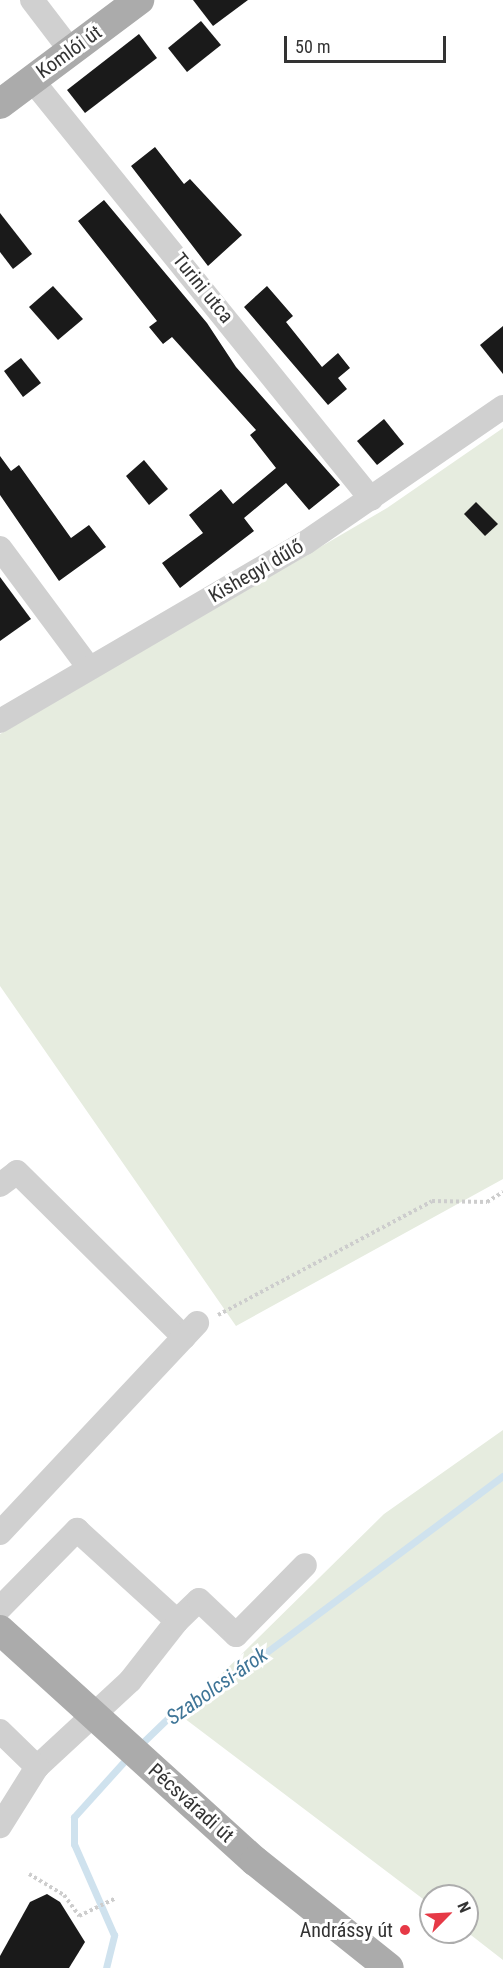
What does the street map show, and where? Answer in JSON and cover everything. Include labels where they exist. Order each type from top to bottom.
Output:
[{"type":"main road","name":"Komlói út","points":[[0,104],[139,0]]},
{"type":"main road","name":"Pécsváradi út","points":[[0,1630],[255,1861],[389,1968]]},
{"type":"street","points":[[32,0],[71,51]]},
{"type":"street","name":"Turini utca","points":[[32,80],[372,499]]},
{"type":"street","name":"Kishegyi dűlő","points":[[0,722],[372,499],[503,408]]},
{"type":"street","points":[[0,548],[88,668]]},
{"type":"street","points":[[0,1185],[17,1172],[191,1330],[0,1533]]},
{"type":"street","points":[[0,1608],[77,1530],[177,1622]]},
{"type":"street","points":[[0,1826],[38,1767],[91,1714],[130,1681],[177,1622],[199,1600],[236,1635],[305,1565]]},
{"type":"street","points":[[0,1731],[38,1767]]},
{"type":"path","points":[[191,1330],[432,1201],[487,1202],[503,1192]]},
{"type":"path","points":[[29,1874],[64,1895],[79,1916],[116,1898]]},
{"type":"shaded area","points":[[503,428],[503,1179],[236,1326],[0,986],[0,734],[387,508]]},
{"type":"shaded area","points":[[503,1430],[503,1960],[479,1941],[479,1884],[419,1884],[419,1896],[180,1715],[384,1514]]},
{"type":"building","points":[[193,0],[248,0],[213,26]]},
{"type":"building","points":[[201,21],[221,45],[187,72],[168,48]]},
{"type":"building","points":[[139,34],[157,58],[85,113],[67,90]]},
{"type":"building","points":[[155,147],[184,184],[190,179],[242,235],[208,266],[131,166]]},
{"type":"building","points":[[104,200],[207,323],[236,367],[340,485],[309,510],[286,483],[244,518],[254,531],[180,588],[162,563],[203,533],[189,515],[221,489],[233,504],[276,468],[250,435],[256,430],[172,337],[163,344],[149,327],[157,321],[78,221]]},
{"type":"building","points":[[0,213],[32,254],[13,269],[0,252]]},
{"type":"building","points":[[53,286],[83,319],[58,340],[29,307]]},
{"type":"building","points":[[267,286],[293,316],[286,322],[322,367],[338,353],[350,368],[338,378],[347,389],[328,405],[244,307]]},
{"type":"building","points":[[503,326],[503,374],[480,345]]},
{"type":"building","points":[[21,358],[41,383],[23,397],[4,371]]},
{"type":"building","points":[[384,419],[404,444],[377,465],[357,441]]},
{"type":"building","points":[[0,456],[11,471],[19,465],[71,538],[89,525],[106,547],[59,581],[0,495]]},
{"type":"building","points":[[144,460],[168,489],[149,505],[126,476]]},
{"type":"building","points":[[476,502],[498,524],[485,536],[464,514]]},
{"type":"building","points":[[0,577],[31,619],[0,641]]},
{"type":"building","points":[[47,1894],[60,1902],[85,1942],[69,1968],[0,1968],[0,1956],[30,1902]]},
{"type":"waterway","name":"Szabolcsi-árok","points":[[139,1746],[168,1718],[264,1654],[503,1476]]},
{"type":"waterway","name":"Szabolcsi-árok","points":[[106,1968],[114,1935],[74,1844],[74,1817],[129,1756]]},
{"type":"place","name":"Andrássy út","points":[[405,1930]]}]
